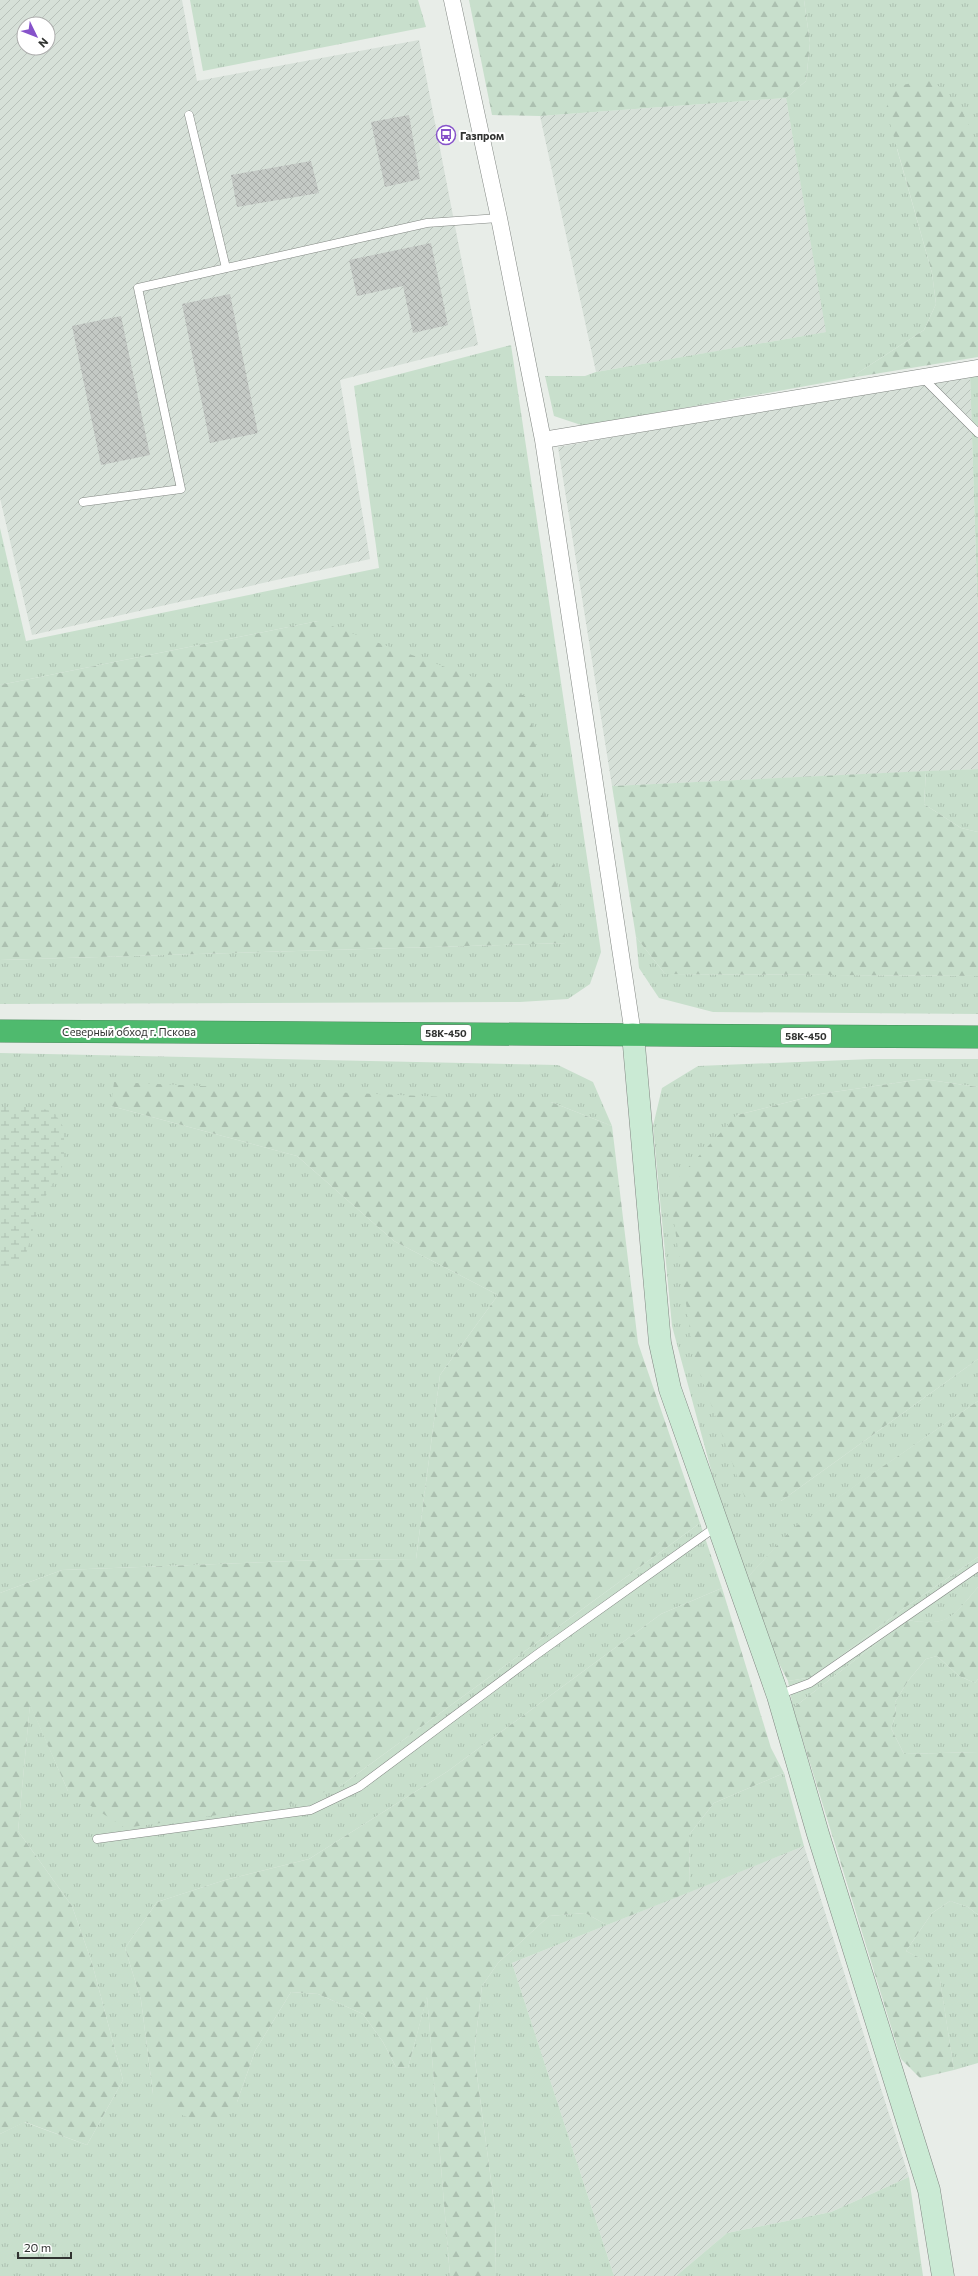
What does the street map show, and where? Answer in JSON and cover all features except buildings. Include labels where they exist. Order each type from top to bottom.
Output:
[{"type":"highway","name":"Северный обход г. Пскова","points":[[0,1031],[634,1034]]},
{"type":"highway","name":"58К-450","points":[[634,1034],[978,1037]]},
{"type":"street","points":[[452,0],[500,218],[544,440],[634,1034],[660,1342],[670,1389],[778,1696],[821,1842],[928,2190],[943,2276]]},
{"type":"street","points":[[544,440],[978,368]]},
{"type":"lane","points":[[189,115],[226,268]]},
{"type":"lane","points":[[83,502],[181,490],[138,288],[433,222],[500,218]]},
{"type":"lane","points":[[923,378],[978,433]]},
{"type":"lane","points":[[97,1839],[311,1810],[359,1787],[530,1660],[717,1526]]},
{"type":"lane","points":[[778,1696],[810,1683],[978,1567]]},
{"type":"shaded area","points":[[0,0],[182,0],[197,81],[419,40],[478,345],[340,380],[370,559],[32,635],[0,498]]},
{"type":"shaded area","points":[[786,98],[827,332],[596,372],[540,116]]},
{"type":"shaded area","points":[[970,374],[978,621],[978,769],[612,786],[558,447]]},
{"type":"shaded area","points":[[804,1846],[909,2177],[831,2212],[727,2233],[676,2276],[614,2276],[512,1963]]},
{"type":"green space","points":[[190,0],[418,0],[426,27],[203,71]]},
{"type":"green space","points":[[469,0],[804,0],[810,43],[806,81],[786,98],[540,116],[492,115]]},
{"type":"green space","points":[[804,0],[978,0],[978,147],[897,149],[932,273],[936,304],[924,330],[850,378],[584,426],[554,416],[545,376],[585,376],[596,372],[826,332],[786,98],[806,81],[810,43]]},
{"type":"green space","points":[[931,79],[961,108],[978,147],[978,357],[850,378],[924,330],[936,304],[932,273],[886,109],[893,87]]},
{"type":"green space","points":[[511,345],[601,952],[590,984],[568,999],[520,1002],[0,1004],[0,960],[566,943],[318,621],[0,685],[0,528],[26,641],[379,568],[354,386]]},
{"type":"green space","points":[[978,373],[978,621],[970,374]]},
{"type":"green space","points":[[318,621],[528,697],[566,943],[0,960],[0,685]]},
{"type":"green space","points":[[978,769],[978,832],[961,828],[924,804],[926,771]]},
{"type":"green space","points":[[926,771],[924,804],[961,828],[978,832],[978,976],[665,974],[636,937],[612,786]]},
{"type":"green space","points":[[636,937],[665,974],[978,976],[978,1014],[713,1012],[659,998],[639,968]]},
{"type":"green space","points":[[0,1053],[558,1065],[593,1082],[612,1126],[551,1102],[111,1106],[297,1156],[394,1241],[498,1295],[440,1375],[416,1559],[319,1560],[62,1570],[0,1593]]},
{"type":"green space","points":[[872,1059],[978,1059],[978,1087],[923,1079],[820,1094],[737,1115],[781,1501],[978,1359],[978,1401],[793,1529],[747,1578],[713,1477],[672,1326],[653,1126],[662,1088],[698,1066]]},
{"type":"green space","points":[[923,1079],[978,1087],[978,1359],[781,1501],[745,1498],[694,1357],[669,1188],[737,1115],[820,1094]]},
{"type":"green space","points":[[114,1082],[551,1102],[612,1126],[638,1343],[700,1523],[339,1787],[287,1805],[125,1828],[68,1791],[30,1705],[18,1831],[72,1906],[92,1963],[123,2080],[87,2145],[25,2122],[0,2134],[0,1593],[62,1570],[319,1560],[416,1559],[440,1375],[498,1295],[394,1241],[297,1156],[111,1106]]},
{"type":"green space","points":[[0,1107],[37,1107],[54,1112],[64,1128],[64,1163],[39,1208],[25,1258],[0,1271]]},
{"type":"green space","points":[[978,1401],[978,1557],[900,1611],[813,1677],[788,1681],[771,1648],[747,1578],[792,1529]]},
{"type":"green space","points":[[700,1523],[722,1588],[661,1614],[448,1771],[309,1859],[225,1880],[157,1902],[125,1948],[141,2000],[153,2094],[237,2102],[255,2051],[291,1992],[318,1994],[363,2014],[383,2042],[396,2067],[408,2068],[427,1996],[450,2276],[0,2276],[0,2134],[24,2122],[87,2145],[123,2080],[92,1963],[72,1906],[18,1831],[30,1704],[68,1791],[339,1787]]},
{"type":"green space","points":[[978,1557],[978,1587],[962,1606],[949,1618],[942,1621],[933,1622],[907,1620],[793,1708],[788,1681],[813,1677],[900,1611]]},
{"type":"green space","points":[[978,1587],[978,1679],[975,1683],[959,1676],[937,1656],[926,1659],[908,1681],[895,1702],[896,1714],[891,1728],[904,1754],[978,1752],[978,1915],[968,1907],[950,1901],[932,1913],[906,1951],[938,1967],[954,2070],[920,2078],[901,2059],[793,1708],[907,1620],[921,1622],[942,1621],[962,1606]]},
{"type":"green space","points":[[722,1588],[771,1748],[784,1773],[714,1803],[689,1835],[690,1892],[607,1925],[585,1913],[549,1916],[498,1963],[482,1986],[474,2053],[496,2218],[495,2276],[450,2276],[427,1997],[408,2068],[396,2067],[383,2042],[363,2014],[318,1994],[291,1992],[255,2051],[237,2102],[216,2120],[198,2121],[171,2111],[153,2094],[141,2000],[125,1948],[157,1902],[225,1880],[309,1859],[448,1771],[661,1614]]},
{"type":"green space","points":[[937,1656],[959,1676],[975,1683],[978,1679],[978,1752],[904,1754],[891,1728],[896,1714],[895,1702],[908,1681],[926,1659]]},
{"type":"green space","points":[[784,1773],[804,1846],[690,1892],[689,1835],[714,1803]]},
{"type":"green space","points":[[950,1901],[968,1907],[978,1915],[978,2063],[954,2070],[938,1968],[906,1951],[932,1913]]},
{"type":"green space","points":[[585,1913],[607,1925],[512,1963],[614,2276],[495,2276],[496,2218],[474,2053],[482,1986],[498,1963],[549,1916]]},
{"type":"green space","points":[[909,2177],[923,2276],[676,2276],[727,2233],[831,2212]]},
{"type":"place","name":"Газпром","points":[[446,135]]}]
